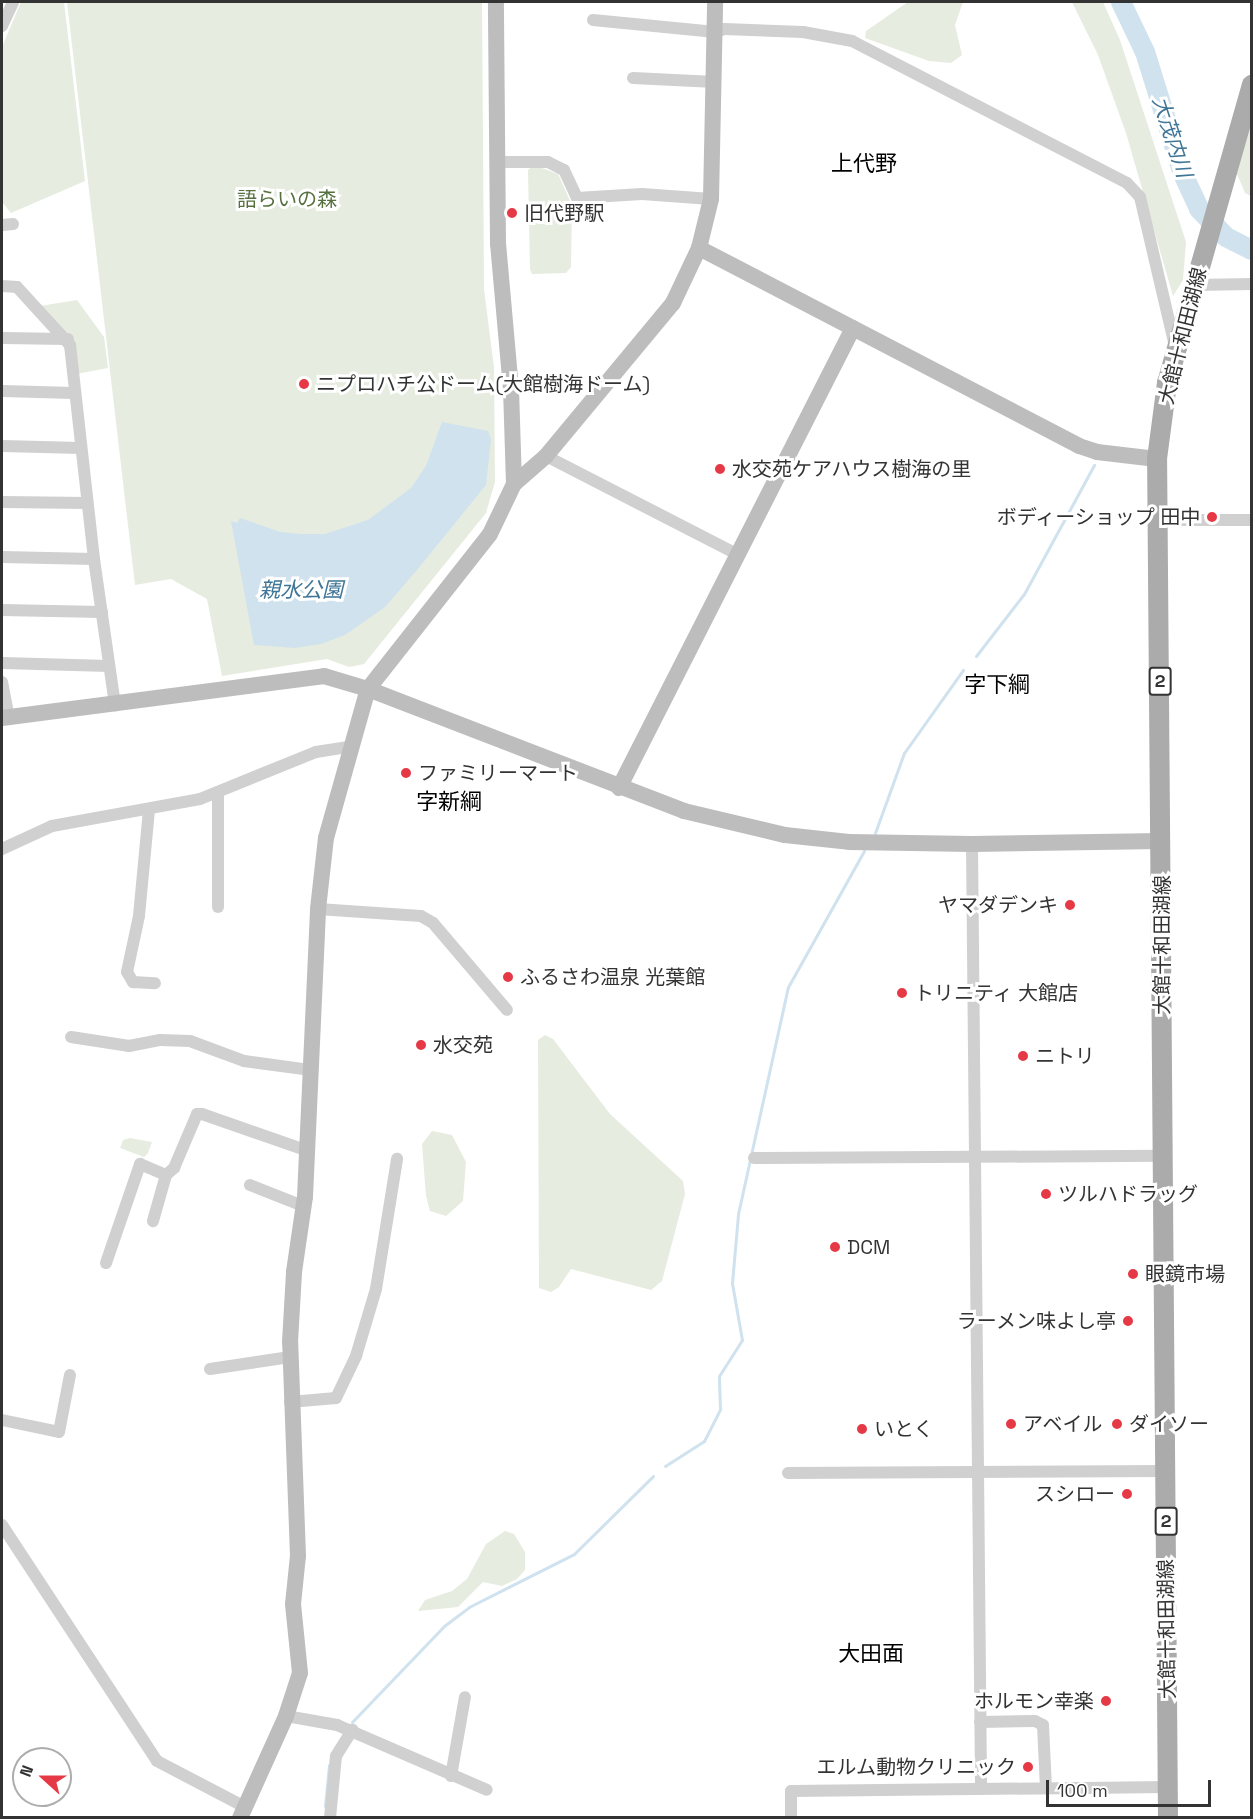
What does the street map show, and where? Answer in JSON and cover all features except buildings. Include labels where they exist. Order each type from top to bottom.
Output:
[{"type":"main road","name":"大館十和田湖線","points":[[1168,1818],[1157,459],[1176,350],[1251,85]]},
{"type":"street","points":[[2,26],[13,2]]},
{"type":"street","points":[[496,2],[498,244],[511,389],[514,484]]},
{"type":"street","points":[[2,1526],[157,1761],[243,1812],[286,1716],[300,1673],[293,1604],[298,1556],[290,1402],[294,1272],[308,1151],[318,909],[326,838],[349,747],[368,689],[490,534],[514,484],[546,456],[673,303],[699,248],[711,199],[715,2]]},
{"type":"street","points":[[593,20],[716,32],[724,29],[803,32],[852,41],[1127,183],[1140,197],[1176,350]]},
{"type":"street","points":[[633,78],[715,82]]},
{"type":"street","points":[[498,162],[548,162],[564,170],[577,198],[642,194],[711,199]]},
{"type":"street","points":[[699,248],[1078,446],[1096,452],[1157,459]]},
{"type":"street","points":[[1195,285],[1251,284]]},
{"type":"street","points":[[2,286],[17,286],[68,339],[94,559],[116,705]]},
{"type":"street","points":[[618,788],[853,328]]},
{"type":"street","points":[[2,338],[68,339]]},
{"type":"street","points":[[2,391],[74,393]]},
{"type":"street","points":[[2,446],[81,448]]},
{"type":"street","points":[[546,456],[737,554]]},
{"type":"street","points":[[2,502],[87,503]]},
{"type":"street","points":[[1158,520],[1251,520]]},
{"type":"street","points":[[2,557],[94,559]]},
{"type":"street","points":[[2,610],[102,612]]},
{"type":"street","points":[[2,663],[109,666]]},
{"type":"street","points":[[2,682],[5,718],[324,676],[368,689],[618,788],[684,811],[785,835],[849,842],[972,844],[1161,841]]},
{"type":"street","points":[[2,849],[52,826],[149,810],[218,792],[316,752],[349,747]]},
{"type":"street","points":[[218,792],[218,907]]},
{"type":"street","points":[[149,810],[139,916],[127,972],[133,982],[155,983]]},
{"type":"street","points":[[972,844],[981,1789]]},
{"type":"street","points":[[318,909],[421,916],[433,923],[507,1010]]},
{"type":"street","points":[[71,1037],[129,1046],[160,1040],[190,1041],[244,1061],[311,1070]]},
{"type":"street","points":[[153,1221],[166,1174],[174,1168],[197,1114],[308,1151]]},
{"type":"street","points":[[754,1158],[1161,1156]]},
{"type":"street","points":[[290,1402],[336,1398],[356,1356],[376,1289],[397,1159]]},
{"type":"street","points":[[106,1263],[140,1164],[166,1174]]},
{"type":"street","points":[[249,1185],[303,1206]]},
{"type":"street","points":[[210,1369],[290,1357]]},
{"type":"street","points":[[2,1420],[24,1422],[59,1432],[70,1375]]},
{"type":"street","points":[[788,1473],[1165,1471]]},
{"type":"street","points":[[451,1776],[465,1697]]},
{"type":"street","points":[[286,1716],[352,1730],[487,1791]]},
{"type":"street","points":[[980,1722],[1035,1721],[1043,1725],[1046,1788]]},
{"type":"street","points":[[330,1818],[336,1756],[352,1730]]},
{"type":"street","points":[[791,1818],[791,1791],[1168,1787]]},
{"type":"green space","points":[[21,2],[64,2],[85,181],[11,213],[2,202],[2,47]]},
{"type":"green space","name":"語らいの森","points":[[67,2],[482,2],[484,289],[494,368],[495,482],[486,513],[364,664],[349,667],[327,659],[222,676],[207,599],[171,579],[135,585]]},
{"type":"green space","points":[[908,2],[963,2],[955,25],[962,55],[951,63],[929,61],[865,38],[866,31]]},
{"type":"green space","points":[[1072,2],[1103,2],[1120,40],[1186,242],[1183,280],[1173,296],[1126,133],[1098,55]]},
{"type":"green space","points":[[1251,114],[1251,196],[1245,193],[1237,174]]},
{"type":"green space","points":[[534,165],[558,174],[572,205],[571,267],[566,273],[532,274],[530,269],[528,170]]},
{"type":"green space","points":[[77,300],[104,337],[108,368],[76,374],[72,342],[40,306]]},
{"type":"green space","points":[[545,1035],[553,1039],[610,1114],[683,1181],[685,1194],[662,1281],[651,1290],[571,1269],[559,1287],[551,1292],[539,1288],[538,1040]]},
{"type":"green space","points":[[432,1131],[452,1135],[466,1162],[463,1201],[446,1216],[430,1211],[426,1196],[422,1144]]},
{"type":"green space","points":[[130,1138],[152,1142],[144,1157],[120,1148],[123,1140]]},
{"type":"green space","points":[[505,1531],[514,1534],[525,1552],[525,1570],[517,1579],[502,1586],[483,1582],[458,1607],[418,1611],[425,1600],[452,1591],[467,1579],[486,1544]]},
{"type":"water","name":"親水公園","points":[[442,422],[488,431],[491,439],[486,485],[417,570],[385,607],[345,635],[321,644],[295,648],[254,645],[231,521],[237,523],[240,518],[280,532],[325,534],[368,520],[411,488],[426,466]]},
{"type":"waterway","name":"大茂内川","points":[[1121,2],[1145,52],[1183,174],[1199,209],[1226,237],[1252,250]]},
{"type":"waterway","points":[[976,656],[1024,594],[1094,465]]},
{"type":"waterway","points":[[875,833],[904,753],[963,670]]},
{"type":"waterway","points":[[665,1466],[704,1441],[720,1409],[719,1376],[742,1340],[732,1283],[738,1214],[788,987],[864,851]]},
{"type":"waterway","points":[[352,1722],[444,1626],[469,1607],[574,1554],[653,1476]]},
{"type":"waterway","points":[[325,1806],[329,1765]]},
{"type":"place","name":"旧代野駅","points":[[512,213]]},
{"type":"place","name":"ニプロハチ公ドーム(大館樹海ドーム)","points":[[304,384]]},
{"type":"place","name":"水交苑ケアハウス樹海の里","points":[[720,469]]},
{"type":"place","name":"ボディーショップ 田中","points":[[1212,517]]},
{"type":"place","name":"ファミリーマート","points":[[406,773]]},
{"type":"place","name":"ヤマダデンキ","points":[[1070,905]]},
{"type":"place","name":"ふるさわ温泉 光葉館","points":[[508,977]]},
{"type":"place","name":"トリニティ 大館店","points":[[902,993]]},
{"type":"place","name":"水交苑","points":[[421,1045]]},
{"type":"place","name":"ニトリ","points":[[1023,1056]]},
{"type":"place","name":"ツルハドラッグ","points":[[1046,1194]]},
{"type":"place","name":"DCM","points":[[835,1247]]},
{"type":"place","name":"眼鏡市場","points":[[1133,1274]]},
{"type":"place","name":"ラーメン味よし亭","points":[[1128,1321]]},
{"type":"place","name":"アベイル","points":[[1011,1424]]},
{"type":"place","name":"ダイソー","points":[[1117,1424]]},
{"type":"place","name":"いとく","points":[[862,1429]]},
{"type":"place","name":"スシロー","points":[[1127,1494]]},
{"type":"place","name":"ホルモン幸楽","points":[[1106,1701]]},
{"type":"place","name":"エルム動物クリニック","points":[[1028,1767]]},
{"type":"district","name":"上代野","points":[[864,164]]},
{"type":"district","name":"字下綱","points":[[997,685]]},
{"type":"district","name":"字新綱","points":[[449,802]]},
{"type":"district","name":"大田面","points":[[871,1654]]}]
